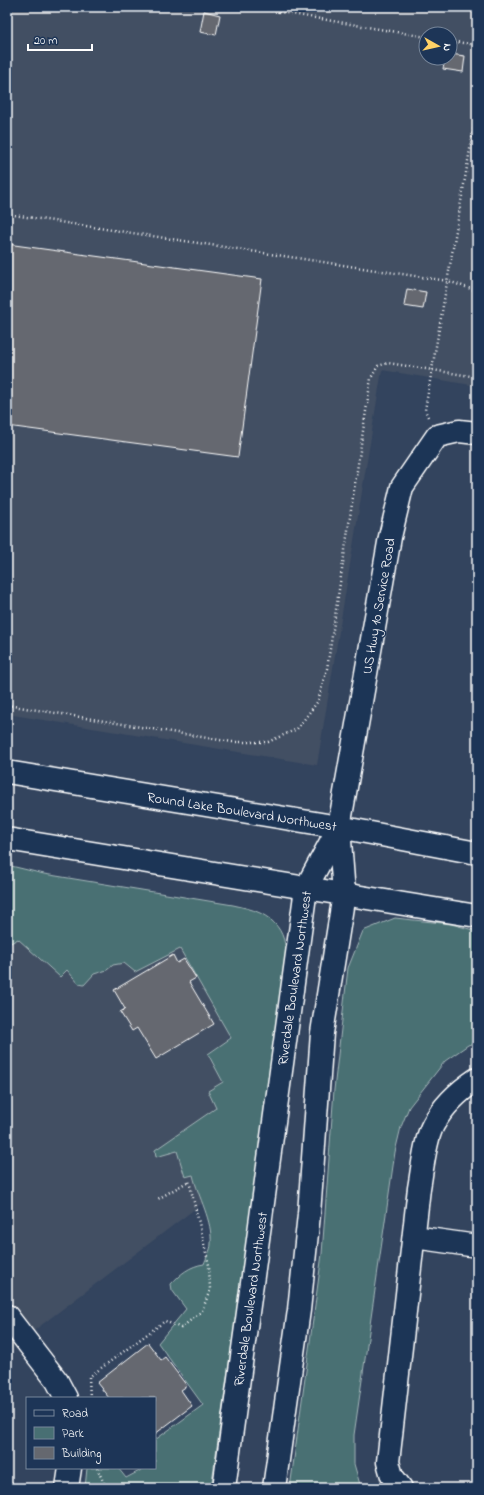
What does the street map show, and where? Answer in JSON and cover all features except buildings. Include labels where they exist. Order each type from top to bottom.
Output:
[{"type":"street","points":[[437,436],[459,431],[477,433]]},
{"type":"street","name":"US Hwy 10 Service Road","points":[[339,827],[390,537],[402,487],[437,436]]},
{"type":"street","name":"Round Lake Boulevard Northwest","points":[[7,772],[339,827],[477,853]]},
{"type":"street","points":[[274,1488],[300,1296],[309,1214],[322,1033],[344,894],[339,827]]},
{"type":"street","name":"Riverdale Boulevard Northwest","points":[[224,1488],[306,888],[339,827]]},
{"type":"street","points":[[7,839],[477,916]]},
{"type":"street","points":[[401,1488],[392,1476],[388,1462],[419,1188],[426,1148],[432,1126],[446,1105],[477,1079]]},
{"type":"street","points":[[414,1238],[477,1246]]},
{"type":"street","points":[[7,1316],[57,1381],[65,1397]]},
{"type":"street","points":[[67,1488],[70,1469]]},
{"type":"path","points":[[251,7],[418,36]]},
{"type":"path","points":[[458,42],[477,45]]},
{"type":"path","points":[[437,436],[425,410],[477,109]]},
{"type":"path","points":[[7,214],[448,281],[477,291]]},
{"type":"path","points":[[7,705],[232,742],[268,742],[297,730],[318,701],[327,669],[371,378],[378,366],[388,363],[477,377]]},
{"type":"path","points":[[90,1397],[89,1377],[166,1321],[181,1328],[202,1310],[210,1290],[209,1265],[189,1181],[156,1200]]},
{"type":"path","points":[[97,1469],[106,1488]]},
{"type":"shaded area","points":[[7,7],[477,7],[477,386],[382,370],[317,765],[7,714]]},
{"type":"shaded area","points":[[7,934],[189,946],[228,1015],[228,1041],[212,1196],[7,1351]]},
{"type":"green space","points":[[7,865],[44,874],[243,907],[260,913],[270,919],[277,926],[282,935],[286,953],[284,985],[211,1488],[85,1488],[87,1469],[119,1469],[126,1478],[143,1469],[156,1469],[156,1439],[203,1405],[158,1343],[186,1309],[172,1290],[171,1284],[186,1271],[204,1264],[211,1246],[210,1227],[193,1175],[185,1177],[177,1151],[156,1157],[155,1150],[216,1108],[208,1091],[223,1082],[208,1054],[231,1038],[180,949],[135,972],[124,963],[113,965],[107,970],[94,974],[84,985],[79,984],[67,970],[60,977],[18,939],[7,945]]},
{"type":"green space","points":[[395,918],[451,924],[477,931],[477,1042],[468,1045],[445,1061],[409,1107],[401,1127],[395,1152],[354,1435],[354,1464],[361,1488],[290,1488],[322,1254],[334,1090],[348,968],[363,931]]}]
